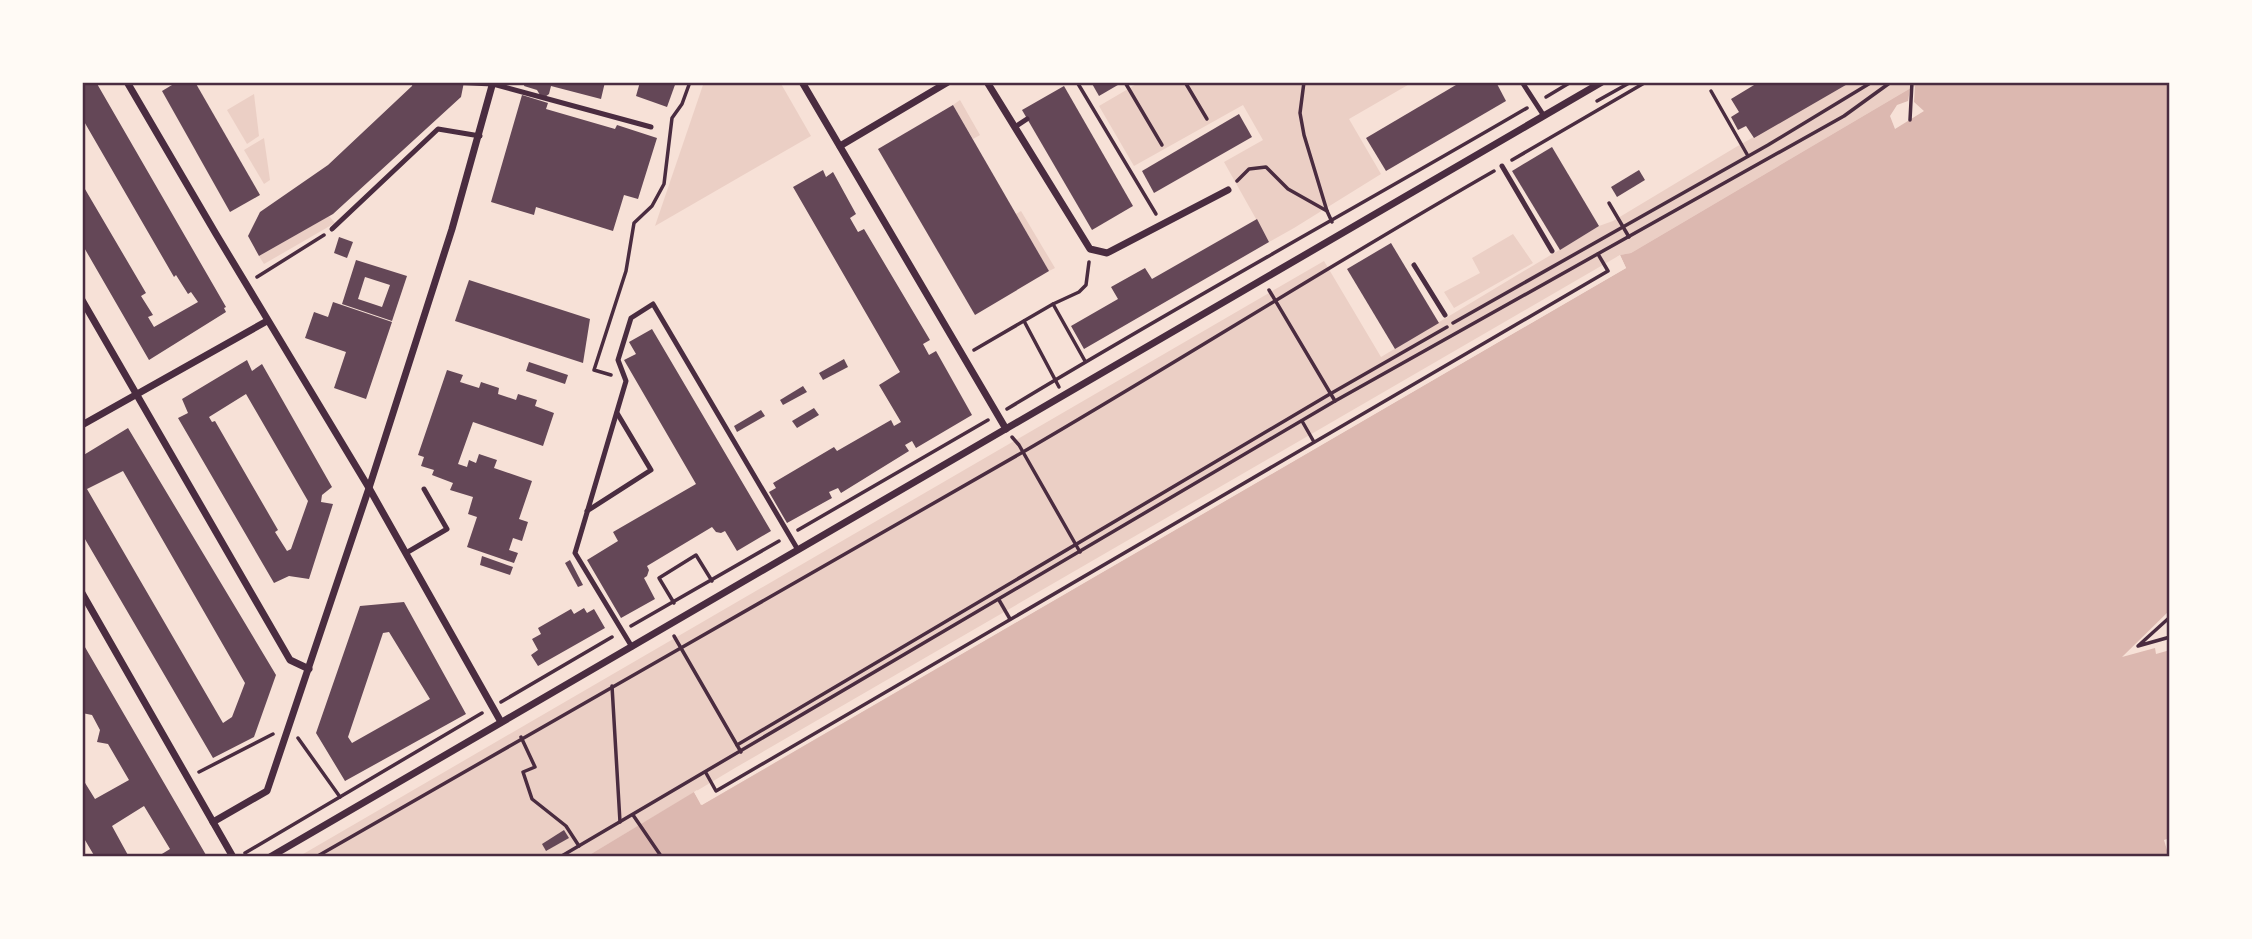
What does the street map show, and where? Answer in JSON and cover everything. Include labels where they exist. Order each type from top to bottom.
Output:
[{"type":"street","points":[[127,82],[267,321],[369,488],[501,722]]},
{"type":"street","points":[[802,82],[1006,429]]},
{"type":"street","points":[[840,146],[948,82]]},
{"type":"street","points":[[987,82],[1090,249],[1107,254],[1228,190]]},
{"type":"street","points":[[270,857],[1602,82]]},
{"type":"street","points":[[213,822],[267,791],[369,488],[480,136],[493,83]]},
{"type":"street","points":[[82,300],[290,660],[309,670]]},
{"type":"street","points":[[82,425],[267,321]]},
{"type":"street","points":[[82,593],[233,857]]},
{"type":"lane","points":[[448,82],[493,83],[651,127]]},
{"type":"lane","points":[[1522,82],[1544,116]]},
{"type":"lane","points":[[1015,127],[1027,119]]},
{"type":"lane","points":[[332,229],[438,129],[480,136]]},
{"type":"lane","points":[[1502,166],[1552,251]]},
{"type":"lane","points":[[1414,265],[1445,315]]},
{"type":"lane","points":[[632,647],[575,553],[626,381],[618,360],[631,318],[653,304],[798,550]]},
{"type":"lane","points":[[587,511],[651,470],[617,413]]},
{"type":"lane","points":[[406,553],[447,530],[424,489]]},
{"type":"path","points":[[626,381],[594,370],[626,271],[634,223],[652,206],[664,184],[672,118],[682,104],[691,82]]},
{"type":"path","points":[[1077,82],[1162,225]]},
{"type":"path","points":[[1185,82],[1207,119]]},
{"type":"path","points":[[1304,82],[1300,113],[1304,135],[1326,211],[1339,235]]},
{"type":"path","points":[[238,857],[674,601],[998,415],[1085,361],[1571,82]]},
{"type":"path","points":[[316,857],[521,737],[1023,452],[1364,246],[1646,82]]},
{"type":"path","points":[[737,745],[1330,394],[1748,156],[1872,82]]},
{"type":"path","points":[[560,857],[1335,401],[1844,116],[1891,82]]},
{"type":"path","points":[[1910,120],[1912,82]]},
{"type":"path","points":[[1126,84],[1163,145]]},
{"type":"path","points":[[1711,91],[1748,156]]},
{"type":"path","points":[[1228,190],[1249,169],[1266,167],[1288,189],[1326,211]]},
{"type":"path","points":[[1609,203],[1629,237]]},
{"type":"path","points":[[246,284],[332,229]]},
{"type":"path","points":[[963,356],[1079,292],[1086,285],[1090,249]]},
{"type":"path","points":[[706,772],[716,791],[1608,271],[1598,254]]},
{"type":"path","points":[[1264,279],[1335,401]]},
{"type":"path","points":[[1053,304],[1093,379]]},
{"type":"path","points":[[1024,321],[1064,395]]},
{"type":"path","points":[[1302,421],[1314,442]]},
{"type":"path","points":[[1013,438],[1080,552]]},
{"type":"path","points":[[683,617],[659,578],[696,555],[720,595]]},
{"type":"path","points":[[999,600],[1010,619]]},
{"type":"path","points":[[2170,617],[2138,646],[2170,637]]},
{"type":"path","points":[[668,625],[741,752]]},
{"type":"path","points":[[612,686],[620,822]]},
{"type":"path","points":[[188,778],[289,726],[349,811]]},
{"type":"path","points":[[521,737],[535,767],[523,772],[533,799],[566,825],[579,846]]},
{"type":"path","points":[[633,815],[661,856]]},
{"type":"shaded area","points":[[704,82],[780,82],[811,136],[655,226]]},
{"type":"shaded area","points":[[1140,82],[1413,82],[1349,119],[1381,174],[1269,242],[1224,162],[1263,140],[1243,105],[1134,166],[1099,106]]},
{"type":"shaded area","points":[[1851,82],[1921,82],[1631,253],[1620,255],[586,857],[298,857],[1324,261],[1381,357],[1599,226],[1613,221]]},
{"type":"shaded area","points":[[1921,82],[2170,82],[2170,610],[2122,657],[2155,648],[2156,654],[2170,650],[2170,838],[2164,840],[2169,857],[586,857],[694,792],[702,805],[1626,268],[1620,255],[1631,253]]},
{"type":"shaded area","points":[[254,94],[259,136],[247,144],[227,110]]},
{"type":"shaded area","points":[[960,100],[980,135],[973,139],[953,105]]},
{"type":"shaded area","points":[[264,138],[270,180],[264,184],[244,150]]},
{"type":"shaded area","points":[[1021,211],[1055,268],[1049,271],[1016,214]]},
{"type":"shaded area","points":[[329,216],[335,223],[264,264],[259,256]]},
{"type":"shaded area","points":[[1513,234],[1533,263],[1454,308],[1444,292],[1480,273],[1472,258]]},
{"type":"pier","points":[[1915,86],[1914,102],[1924,111],[1895,129],[1890,116],[1897,105],[1908,101],[1910,89]]},
{"type":"pier","points":[[1620,255],[1626,268],[701,805],[694,792],[697,790],[703,800],[1622,266],[1617,257]]},
{"type":"building","points":[[82,82],[96,82],[226,307],[226,312],[149,360],[82,244],[82,184],[146,293],[141,296],[153,315],[148,317],[154,327],[198,302],[191,292],[188,294],[176,275],[174,277],[82,118]]},
{"type":"building","points":[[177,82],[195,82],[260,195],[230,212],[162,91]]},
{"type":"building","points":[[413,82],[464,82],[461,97],[333,214],[259,256],[248,236],[260,212],[328,165],[412,86]]},
{"type":"building","points":[[525,82],[605,82],[601,99],[551,86],[545,97],[537,90],[524,86]]},
{"type":"building","points":[[640,82],[676,82],[667,107],[636,96]]},
{"type":"building","points":[[1091,82],[1123,82],[1099,96]]},
{"type":"building","points":[[1461,82],[1496,82],[1506,101],[1386,171],[1366,138]]},
{"type":"building","points":[[1759,82],[1851,82],[1754,138],[1746,126],[1738,130],[1731,117],[1739,112],[1731,99]]},
{"type":"building","points":[[1064,86],[1133,206],[1092,230],[1022,110]]},
{"type":"building","points":[[522,95],[548,103],[546,109],[615,129],[617,125],[657,138],[638,199],[624,195],[613,231],[536,207],[534,215],[491,202]]},
{"type":"building","points":[[953,105],[1049,271],[975,315],[878,149]]},
{"type":"building","points":[[1239,114],[1252,137],[1154,193],[1142,171]]},
{"type":"building","points":[[1552,147],[1599,226],[1560,250],[1512,171]]},
{"type":"building","points":[[823,170],[826,177],[833,172],[856,214],[850,218],[858,232],[864,229],[930,340],[923,344],[929,355],[936,351],[972,415],[916,448],[912,441],[905,445],[909,451],[841,493],[838,488],[829,492],[832,498],[787,523],[769,492],[776,488],[773,483],[834,447],[837,451],[891,420],[894,426],[901,422],[879,385],[900,372],[793,187]]},
{"type":"building","points":[[1639,170],[1645,180],[1617,197],[1611,187]]},
{"type":"building","points":[[1257,219],[1269,242],[1084,349],[1071,326],[1118,299],[1111,287],[1145,268],[1152,279]]},
{"type":"building","points":[[339,237],[353,242],[347,258],[334,253]]},
{"type":"building","points":[[1391,243],[1439,323],[1395,349],[1347,269]]},
{"type":"building","points":[[356,260],[407,276],[392,321],[342,304]],"holes":[[[365,277],[390,285],[382,307],[358,299]]]},
{"type":"building","points":[[469,280],[590,319],[583,363],[455,321]]},
{"type":"building","points":[[333,302],[392,322],[366,399],[334,388],[346,352],[305,338],[314,312],[328,317]]},
{"type":"building","points":[[652,329],[771,531],[737,551],[725,531],[716,532],[712,527],[647,566],[649,570],[644,578],[655,599],[621,618],[587,560],[618,541],[613,532],[696,484],[624,360],[636,354],[629,342]]},
{"type":"building","points":[[844,359],[848,367],[823,380],[819,373]]},
{"type":"building","points":[[247,360],[252,371],[262,364],[332,487],[322,495],[321,502],[333,504],[309,579],[289,576],[274,583],[178,418],[188,413],[182,399]],"holes":[[[246,394],[308,501],[291,549],[287,551],[275,532],[278,530],[215,421],[212,422],[209,417]]]},
{"type":"building","points":[[529,362],[568,375],[565,384],[526,371]]},
{"type":"building","points":[[447,370],[463,375],[460,382],[479,388],[481,382],[499,388],[498,394],[516,400],[518,394],[537,400],[535,406],[554,413],[543,446],[473,422],[458,464],[467,467],[469,460],[476,463],[479,454],[497,460],[494,468],[532,481],[519,519],[528,522],[522,541],[513,538],[509,550],[518,553],[514,563],[467,547],[477,517],[468,514],[473,497],[450,490],[453,483],[432,475],[434,470],[421,466],[424,457],[418,455]]},
{"type":"building","points":[[803,386],[807,392],[783,405],[780,400]]},
{"type":"building","points":[[814,408],[819,415],[797,428],[792,421]]},
{"type":"building","points":[[761,410],[765,416],[737,432],[734,426]]},
{"type":"building","points":[[128,428],[276,675],[254,737],[213,758],[82,534],[82,456]],"holes":[[[123,471],[245,683],[232,717],[223,723],[87,489]]]},
{"type":"building","points":[[482,556],[513,567],[510,575],[480,565]]},
{"type":"building","points":[[570,560],[583,585],[578,587],[565,563]]},
{"type":"building","points":[[404,602],[466,714],[345,781],[316,733],[360,606]],"holes":[[[389,632],[430,699],[352,743],[348,737],[383,633]]]},
{"type":"building","points":[[584,608],[587,613],[594,609],[605,628],[538,666],[531,655],[538,650],[532,639],[541,634],[538,628],[571,609],[574,614]]},
{"type":"building","points":[[82,642],[206,857],[157,857],[170,849],[144,806],[112,826],[129,857],[95,857],[82,835],[82,778],[95,799],[129,780],[108,744],[97,742],[100,730],[92,715],[82,713]]},
{"type":"building","points":[[564,830],[569,838],[546,851],[542,844]]}]
